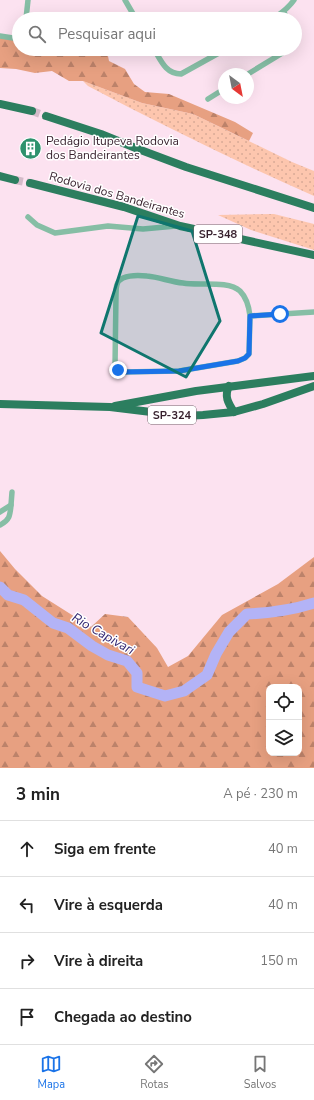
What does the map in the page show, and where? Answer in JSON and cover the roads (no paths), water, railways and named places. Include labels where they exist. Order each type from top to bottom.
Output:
[{"type":"highway","points":[[0,104],[32,111]]},
{"type":"highway","points":[[46,116],[100,134],[186,167],[314,208]]},
{"type":"highway","points":[[0,176],[15,180]]},
{"type":"highway","name":"Rodovia dos Bandeirantes","points":[[30,183],[124,207],[180,226],[314,255]]},
{"type":"highway","name":"SP-324","points":[[110,407],[196,391],[314,376]]},
{"type":"highway","points":[[229,386],[226,396],[227,401],[234,412]]},
{"type":"highway","name":"SP-324","points":[[0,404],[110,407],[184,416],[203,416],[234,412],[264,404],[314,386]]},
{"type":"street","points":[[27,12],[28,0]]},
{"type":"street","points":[[125,0],[132,12]]},
{"type":"street","points":[[284,12],[294,0]]},
{"type":"street","points":[[0,36],[12,38]]},
{"type":"street","points":[[159,56],[168,70],[174,74],[181,74],[213,56]]},
{"type":"street","points":[[254,70],[278,56]]},
{"type":"street","points":[[208,99],[218,93]]},
{"type":"street","points":[[28,217],[37,225],[55,233],[108,226],[143,229],[180,226]]},
{"type":"street","points":[[147,276],[183,284],[230,286],[240,290],[245,297],[249,306],[250,316],[249,354],[245,358],[238,361],[179,371],[123,372],[115,367],[116,289],[121,278],[147,276]]},
{"type":"street","points":[[250,316],[314,312]]},
{"type":"street","points":[[0,525],[10,517],[12,492]]},
{"type":"street","points":[[0,512],[11,505]]},
{"type":"waterway","name":"Rio Capivari","points":[[0,587],[8,595],[24,600],[53,623],[68,628],[92,646],[108,655],[127,661],[137,673],[137,687],[165,696],[184,691],[207,675],[216,654],[229,632],[247,614],[281,611],[314,603]]},
{"type":"tunnel","points":[[32,111],[46,116]]},
{"type":"tunnel","points":[[15,180],[30,183]]},
{"type":"place","name":"Pedágio Itupeva Rodovia dos Bandeirantes","points":[[31,148]]}]
